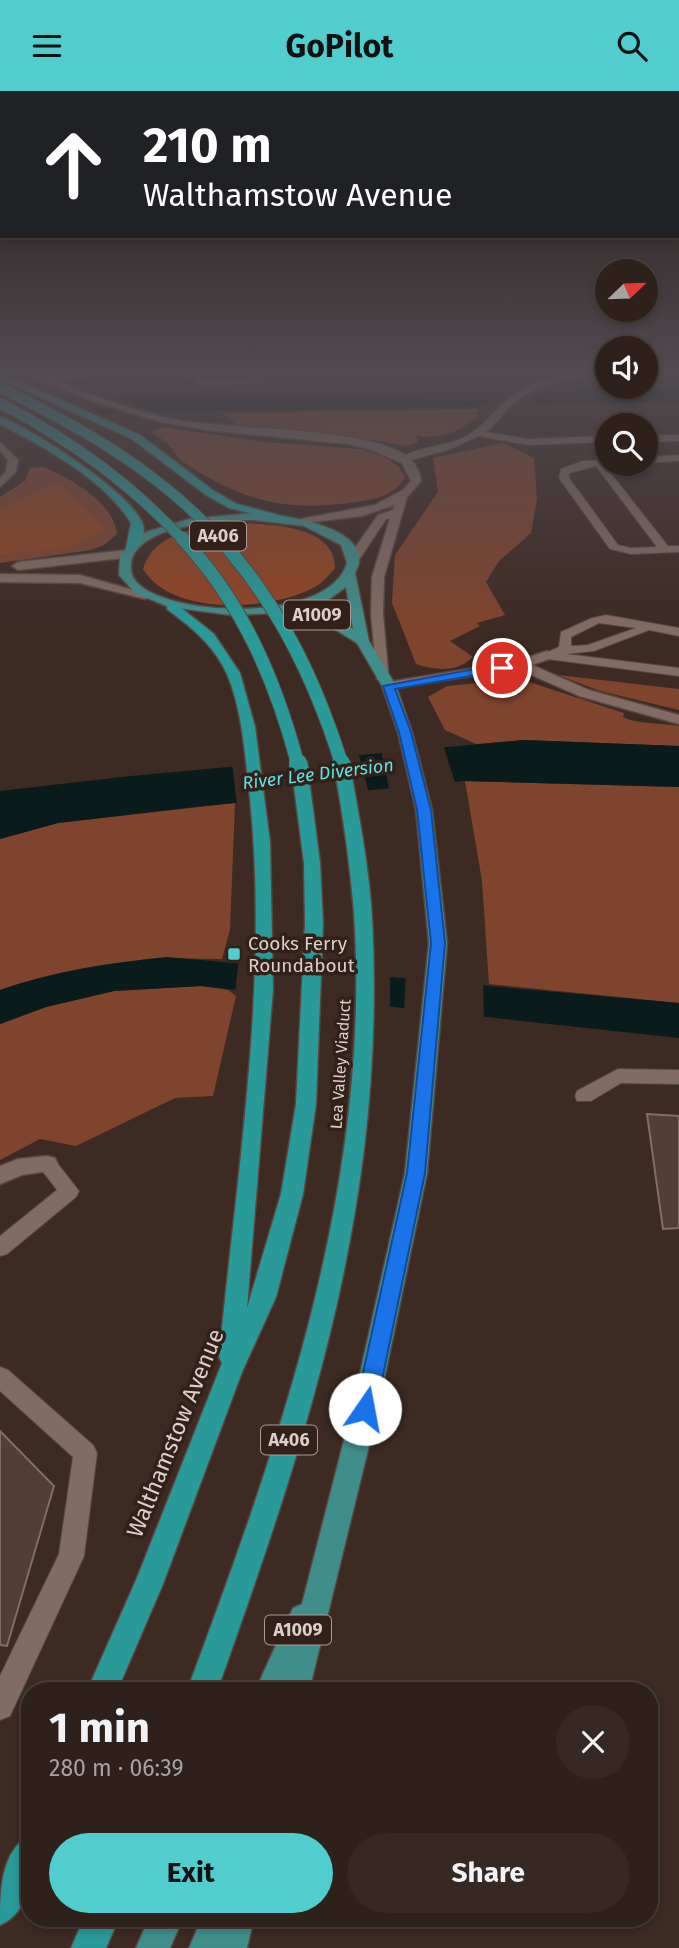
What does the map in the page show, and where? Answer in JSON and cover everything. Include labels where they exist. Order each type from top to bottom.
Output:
[{"type":"highway","points":[[61,455],[126,509],[137,523],[137,536],[130,551]]},
{"type":"highway","name":"Lea Valley Viaduct","points":[[91,455],[137,491],[176,529],[232,600],[274,683],[297,755],[307,810],[314,923],[306,1104],[292,1194]]},
{"type":"highway","name":"Lea Valley Viaduct","points":[[122,455],[162,483],[234,553],[262,590],[299,651],[325,710],[342,766],[351,807],[363,905],[362,1067],[349,1181],[312,1364],[256,1545],[205,1682]]},
{"type":"highway","points":[[159,455],[210,493],[233,506],[292,520]]},
{"type":"highway","name":"A406","points":[[170,606],[212,638],[228,663],[243,707],[260,807],[267,930],[261,1054],[230,1372]]},
{"type":"highway","name":"Walthamstow Avenue","points":[[106,1682],[149,1584],[230,1372],[264,1297],[292,1194]]},
{"type":"highway","points":[[0,1908],[21,1869]]},
{"type":"highway","points":[[88,1948],[98,1927]]},
{"type":"main road","points":[[239,516],[292,520],[331,533],[349,547],[354,558],[350,575],[322,597],[264,612],[220,613],[170,606],[145,595],[129,583],[123,568],[130,551],[157,532],[194,521],[239,516]]},
{"type":"main road","name":"A1009","points":[[296,1682],[365,1409],[416,1173],[438,943],[424,810],[405,732],[386,683],[362,641],[350,575]]},
{"type":"main road","name":"A1009","points":[[264,612],[319,615],[339,623],[362,641]]},
{"type":"main road","name":"A1009","points":[[274,1682],[325,1570]]},
{"type":"main road","points":[[153,1948],[162,1927]]},
{"type":"main road","points":[[206,1948],[216,1927]]},
{"type":"main road","points":[[230,1948],[235,1927]]},
{"type":"street","points":[[0,484],[11,473],[13,460],[8,455]]},
{"type":"street","points":[[393,455],[403,459],[415,473],[416,481],[402,498],[378,577],[377,614],[386,683],[520,664],[547,655]]},
{"type":"street","points":[[292,520],[378,507],[402,498]]},
{"type":"street","points":[[354,558],[382,517],[397,512]]},
{"type":"street","points":[[0,567],[130,551]]},
{"type":"street","points":[[0,578],[80,579],[145,595]]},
{"type":"street","points":[[520,664],[584,693],[679,720]]},
{"type":"street","points":[[0,1176],[18,1167],[47,1164]]},
{"type":"lane","points":[[403,459],[419,455]]},
{"type":"lane","points":[[658,459],[679,458]]},
{"type":"lane","points":[[595,464],[570,467],[564,471],[564,478],[609,544],[631,551],[679,549]]},
{"type":"lane","points":[[612,476],[665,550]]},
{"type":"lane","points":[[565,649],[565,635],[596,620],[615,620],[646,629],[679,632]]},
{"type":"lane","points":[[547,655],[565,649],[590,647],[646,629]]},
{"type":"lane","points":[[547,655],[679,672]]},
{"type":"lane","points":[[584,1096],[618,1076],[679,1077]]},
{"type":"lane","points":[[0,1248],[69,1191],[47,1164]]},
{"type":"lane","points":[[0,1377],[85,1453],[71,1556],[0,1706]]},
{"type":"shaded area","points":[[176,455],[376,455],[399,467],[405,477],[396,488],[377,498],[307,506],[243,494]]},
{"type":"shaded area","points":[[449,455],[527,455],[534,458],[537,499],[531,533],[499,561],[486,582],[505,615],[477,623],[480,626],[450,641],[473,657],[461,665],[446,669],[416,664],[392,603],[395,555],[438,492],[433,458]]},
{"type":"shaded area","points":[[44,467],[67,478],[100,502],[114,522],[117,534],[104,545],[91,550],[0,563],[0,497],[25,481],[30,468]]},
{"type":"shaded area","points":[[58,484],[70,492],[105,529],[64,549],[0,554],[0,509]]},
{"type":"shaded area","points":[[234,523],[280,526],[312,535],[332,553],[335,568],[318,585],[296,595],[249,605],[199,602],[176,595],[157,585],[143,569],[157,546],[168,539],[193,530]]},
{"type":"shaded area","points":[[558,675],[679,689],[679,710],[600,691]]},
{"type":"shaded area","points":[[520,679],[624,713],[623,717],[628,719],[679,726],[679,746],[524,740],[476,744],[445,730],[428,697],[447,686]]},
{"type":"shaded area","points":[[465,781],[679,787],[679,1003],[489,984],[482,881]]},
{"type":"shaded area","points":[[235,803],[230,930],[222,959],[165,959],[110,964],[55,974],[0,990],[0,839],[58,823]]},
{"type":"shaded area","points":[[201,986],[228,990],[236,996],[213,1096],[175,1098],[76,1146],[40,1139],[0,1160],[0,1024],[46,1007],[114,991]]},
{"type":"water","name":"River Lee Diversion","points":[[524,740],[679,746],[679,787],[465,781],[58,823],[0,839],[0,791],[131,776]]},
{"type":"water","points":[[167,957],[679,1003],[679,1038],[201,986],[114,991],[46,1007],[0,1024],[0,990],[82,969]]},
{"type":"pier","points":[[443,744],[456,786],[390,792],[381,749]]},
{"type":"pier","points":[[358,751],[369,794],[237,806],[232,763]]},
{"type":"pier","points":[[239,957],[390,972],[390,1010],[235,994]]},
{"type":"pier","points":[[406,973],[483,980],[484,1019],[404,1011]]},
{"type":"building","points":[[647,1114],[679,1116],[679,1228],[663,1229]]},
{"type":"building","points":[[0,1431],[54,1486],[7,1646],[0,1645]]},
{"type":"place","name":"Cooks Ferry Roundabout","points":[[234,954]]},
{"type":"route","points":[[365,1409],[416,1173],[438,943],[424,810],[405,732],[389,686],[502,668]]}]
